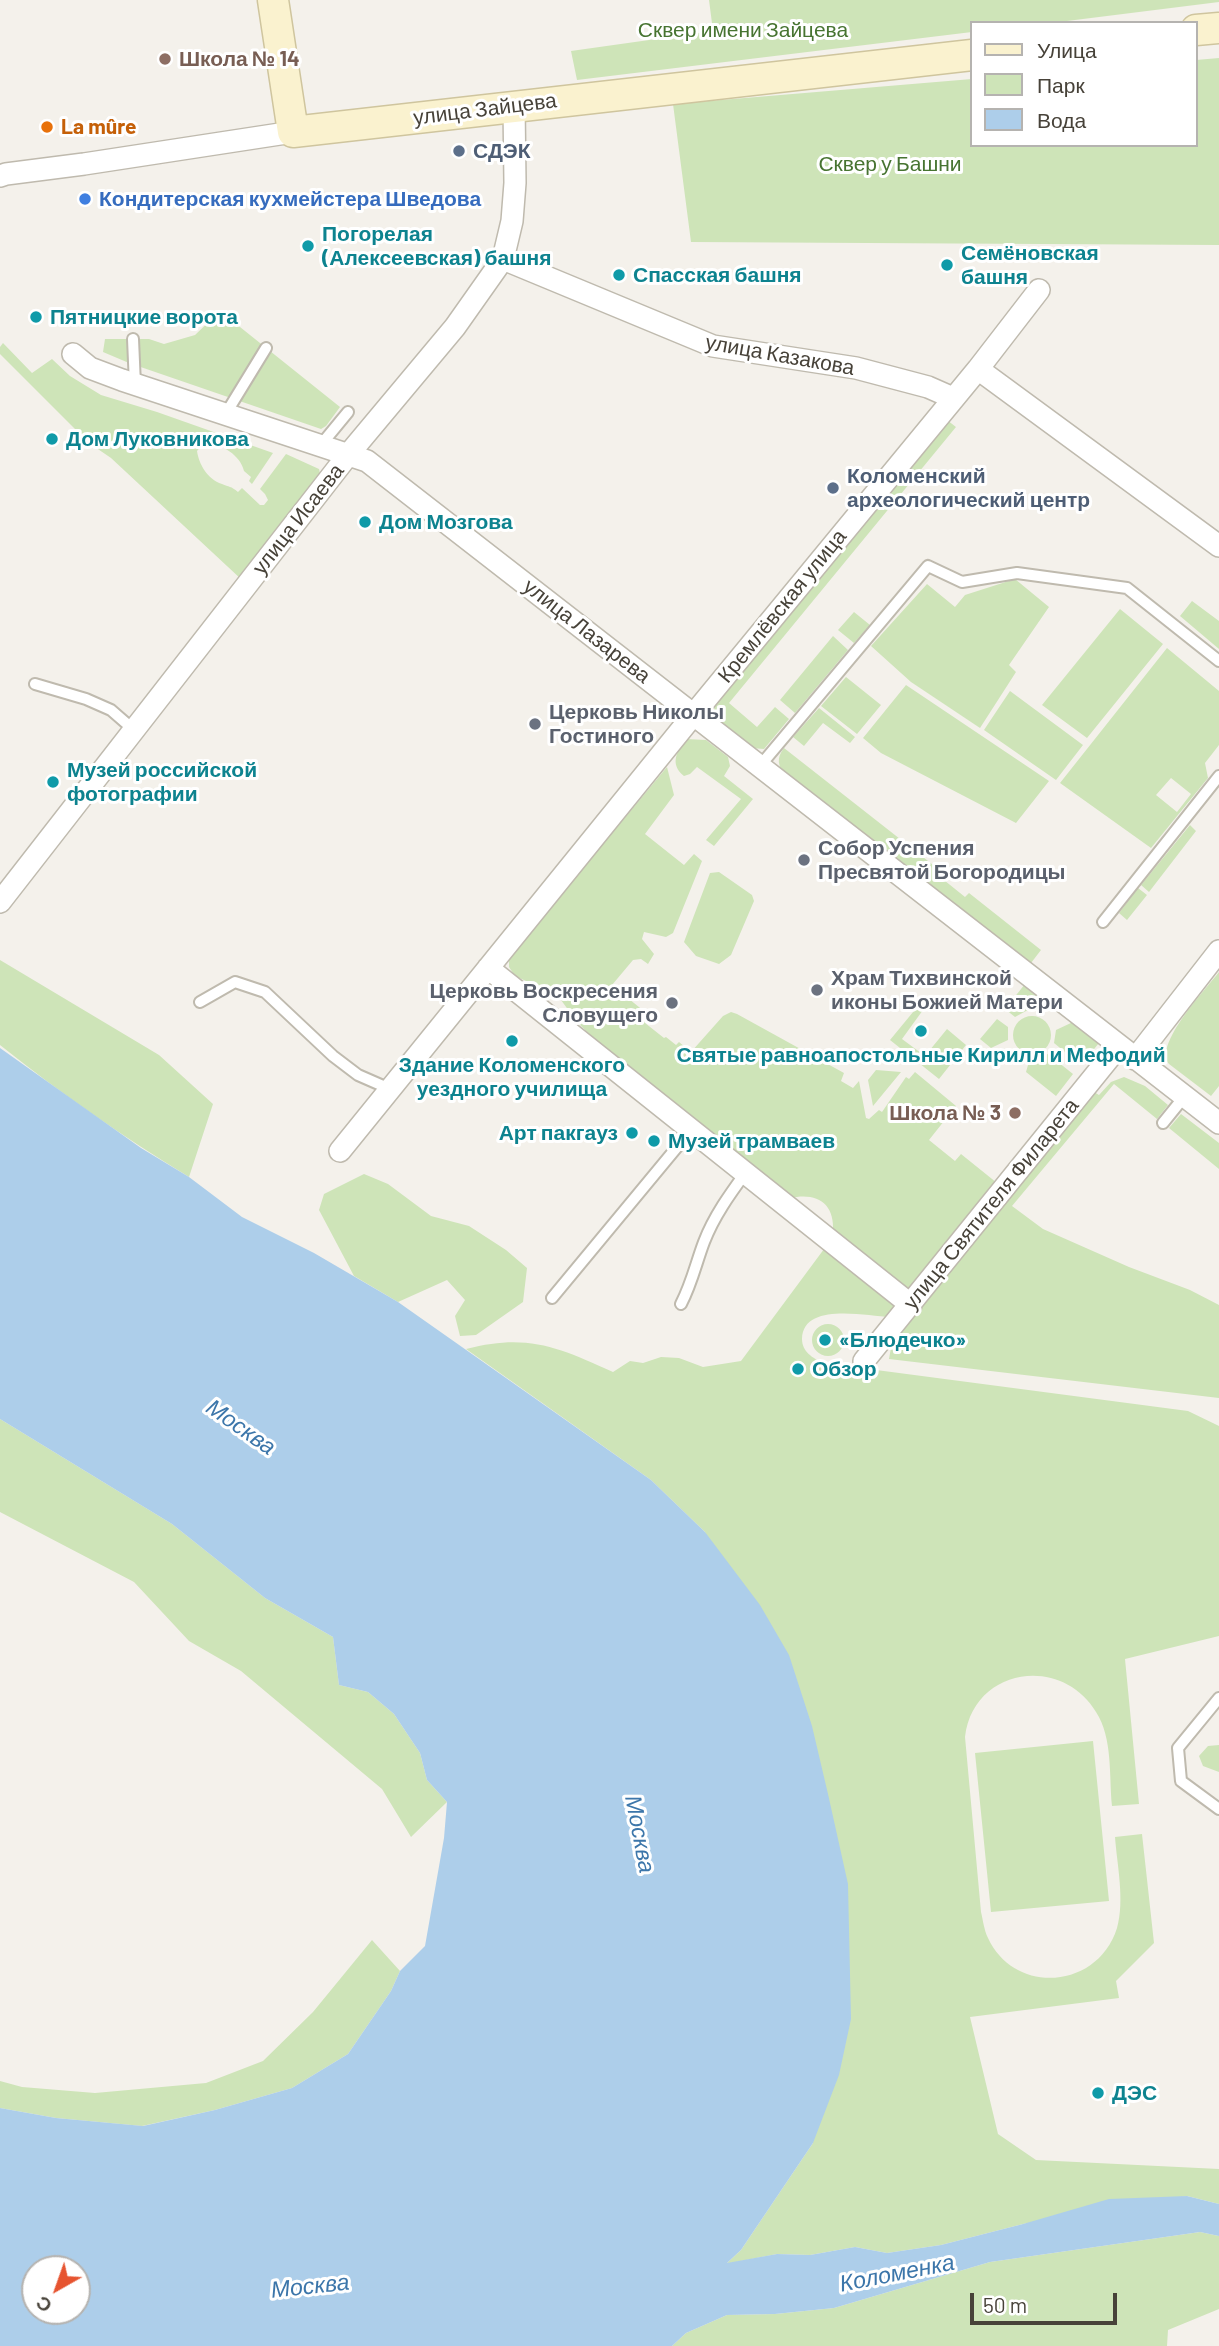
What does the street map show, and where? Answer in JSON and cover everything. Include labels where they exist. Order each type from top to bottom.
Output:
[{"type":"street","points":[[273,0],[293,131]]},
{"type":"street","points":[[1198,30],[1219,28]]},
{"type":"street","name":"улица Зайцева","points":[[0,176],[293,131],[970,55]]},
{"type":"street","name":"улица Исаева","points":[[0,902],[348,455],[455,327],[503,259],[512,221],[515,183],[514,105]]},
{"type":"street","name":"улица Казакова","points":[[503,259],[713,346],[856,368],[928,387],[953,398]]},
{"type":"street","name":"Кремлёвская улица","points":[[340,1151],[1040,290]]},
{"type":"street","name":"улица Лазарева","points":[[73,354],[90,368],[135,385],[367,461],[1219,1124]]},
{"type":"street","points":[[978,369],[1219,546]]},
{"type":"street","name":"улица Святителя Филарета","points":[[864,1361],[1127,1053],[1219,951]]},
{"type":"street","points":[[488,968],[911,1304]]},
{"type":"lane","points":[[133,339],[135,385]]},
{"type":"lane","points":[[225,415],[266,348]]},
{"type":"lane","points":[[320,446],[348,412]]},
{"type":"lane","points":[[759,767],[928,566],[962,582],[1017,573],[1128,588],[1219,662]]},
{"type":"lane","points":[[35,684],[86,699],[111,710],[134,730]]},
{"type":"lane","points":[[1103,922],[1219,776]]},
{"type":"lane","points":[[200,1002],[235,982],[265,992],[333,1056],[358,1075],[390,1089]]},
{"type":"lane","points":[[1163,1123],[1184,1097]]},
{"type":"lane","points":[[552,1298],[692,1129]]},
{"type":"lane","points":[[681,1304],[692,1282],[704,1242],[722,1205],[746,1172]]},
{"type":"lane","points":[[1219,1698],[1178,1748],[1181,1781],[1219,1808]]},
{"type":"green space","name":"Сквер имени Зайцева","points":[[709,0],[1219,0],[1067,21],[970,21],[970,32],[577,80],[571,51],[713,31]]},
{"type":"green space","name":"Сквер у Башни","points":[[1219,58],[1219,245],[691,242],[673,104],[970,79],[970,147],[1198,147],[1198,60]]},
{"type":"green space","points":[[220,311],[340,407],[326,426],[321,429],[103,352],[105,339],[149,339],[164,344],[195,335]]},
{"type":"green space","points":[[3,343],[32,373],[52,359],[70,376],[101,395],[273,453],[252,484],[249,481],[251,477],[228,450],[203,444],[197,451],[202,466],[212,479],[238,492],[242,488],[260,505],[264,505],[268,500],[260,489],[286,454],[319,469],[321,478],[242,580],[111,458],[89,443],[0,354]]},
{"type":"green space","points":[[947,420],[956,427],[729,703],[757,727],[775,707],[789,719],[764,749],[751,748],[715,719],[714,706]]},
{"type":"green space","points":[[1015,579],[1049,607],[1009,665],[1016,672],[980,728],[911,682],[871,646],[927,584],[955,607],[965,595]]},
{"type":"green space","points":[[1192,601],[1219,621],[1219,649],[1180,616]]},
{"type":"green space","points":[[1120,609],[1163,644],[1087,738],[1042,705]]},
{"type":"green space","points":[[854,612],[870,625],[854,643],[838,630]]},
{"type":"green space","points":[[833,636],[848,650],[795,713],[780,700]]},
{"type":"green space","points":[[1167,648],[1219,691],[1219,745],[1205,763],[1208,778],[1151,848],[1060,783]],"holes":[[[1171,778],[1191,794],[1177,812],[1156,795]]]},
{"type":"green space","points":[[846,677],[881,705],[857,734],[821,706]]},
{"type":"green space","points":[[906,685],[1049,781],[1016,823],[881,753],[863,738]]},
{"type":"green space","points":[[1010,691],[1083,745],[1056,780],[984,730]]},
{"type":"green space","points":[[819,708],[855,737],[850,743],[823,723],[804,746],[793,737]]},
{"type":"green space","points":[[686,739],[706,740],[728,757],[730,766],[724,776],[753,799],[714,846],[706,840],[741,799],[697,767],[684,776],[679,771],[676,758]]},
{"type":"green space","points":[[784,748],[937,868],[934,872],[965,897],[969,893],[1041,950],[1031,963],[785,775],[779,762]]},
{"type":"green space","points":[[667,767],[674,795],[645,834],[684,865],[694,854],[702,861],[673,933],[666,937],[644,932],[642,939],[654,954],[648,964],[641,959],[633,960],[612,985],[645,1012],[640,1019],[664,1038],[676,1045],[679,1042],[691,1052],[723,1016],[731,1012],[737,1014],[844,1073],[841,1081],[853,1088],[859,1081],[866,1118],[869,1119],[879,1110],[882,1112],[906,1077],[909,1079],[915,1072],[956,1106],[929,1140],[955,1161],[961,1154],[997,1183],[910,1289],[903,1289],[833,1232],[831,1214],[822,1202],[808,1197],[790,1198],[615,1059],[577,1022],[561,1000],[515,976],[509,967],[509,957]]},
{"type":"green space","points":[[1190,825],[1196,831],[1149,892],[1141,885]]},
{"type":"green space","points":[[719,872],[752,895],[754,901],[731,955],[719,964],[696,956],[684,942],[710,873]]},
{"type":"green space","points":[[1138,888],[1147,895],[1127,920],[1119,913]]},
{"type":"green space","points":[[0,960],[159,1055],[213,1104],[189,1177],[92,1114],[0,1045]]},
{"type":"green space","points":[[1219,972],[1219,1086],[1211,1096],[1169,1064],[1166,1055],[1174,1031]]},
{"type":"green space","points":[[1025,984],[1039,996],[1035,1011],[1026,1011],[1015,1017],[1005,1009]]},
{"type":"green space","points":[[918,1006],[923,1010],[902,1039],[925,1056],[947,1029],[966,1045],[939,1079],[890,1040]]},
{"type":"green space","points":[[1032,1016],[1045,1022],[1051,1035],[1045,1048],[1032,1054],[1019,1048],[1013,1035],[1019,1022]]},
{"type":"green space","points":[[997,1019],[1008,1027],[1008,1040],[991,1048],[980,1039]]},
{"type":"green space","points":[[1073,1022],[1099,1043],[1081,1065],[1054,1043],[1056,1030]]},
{"type":"green space","points":[[1048,1054],[1073,1074],[1056,1096],[1026,1072],[1030,1058],[1034,1060]]},
{"type":"green space","points":[[876,1070],[901,1072],[873,1106],[868,1080]]},
{"type":"green space","points":[[1124,1077],[1145,1086],[1168,1105],[1157,1119],[1114,1084],[1012,1206],[1043,1229],[1129,1267],[1190,1290],[1219,1305],[1219,1398],[889,1359],[892,1342],[1094,1092],[1099,1095],[1111,1082]]},
{"type":"green space","points":[[1181,1114],[1219,1143],[1219,1169],[1169,1128]]},
{"type":"green space","points":[[364,1174],[388,1184],[431,1216],[469,1226],[506,1250],[527,1268],[523,1302],[476,1335],[460,1336],[455,1316],[465,1300],[447,1280],[398,1302],[354,1276],[319,1210],[324,1194]]},
{"type":"green space","points":[[827,1245],[897,1307],[890,1317],[837,1314],[813,1320],[805,1327],[802,1344],[809,1354],[823,1363],[1188,1411],[1219,1426],[1219,1636],[1125,1659],[1139,1804],[1112,1806],[1108,1745],[1101,1722],[1081,1694],[1062,1682],[1041,1676],[1020,1677],[1001,1683],[984,1696],[971,1714],[965,1737],[981,1912],[987,1935],[1001,1957],[1017,1969],[1036,1976],[1056,1978],[1075,1973],[1093,1963],[1107,1948],[1117,1928],[1119,1917],[1120,1894],[1115,1837],[1142,1834],[1154,1943],[1116,1981],[1119,1998],[970,2017],[998,2134],[1036,2160],[1219,2169],[1219,2204],[1187,2196],[1023,2224],[941,2245],[887,2253],[855,2247],[810,2255],[777,2254],[726,2264],[741,2250],[813,2143],[705,1532],[651,1480],[466,1349],[507,1342],[542,1345],[613,1372],[630,1361],[643,1363],[661,1357],[679,1358],[703,1367],[741,1361]]},
{"type":"green space","points":[[828,1324],[839,1329],[844,1340],[839,1351],[828,1356],[817,1351],[812,1340],[817,1329]]},
{"type":"green space","points":[[0,1419],[172,1524],[265,1598],[333,1637],[339,1685],[368,1692],[394,1714],[420,1753],[427,1780],[447,1802],[411,1837],[382,1789],[241,1671],[189,1641],[134,1582],[0,1512]]},
{"type":"green space","points":[[1093,1741],[1109,1901],[991,1912],[975,1753]]},
{"type":"green space","points":[[1219,1745],[1219,1772],[1203,1766],[1199,1756],[1208,1746]]},
{"type":"green space","points":[[372,1940],[400,1971],[391,1991],[348,2054],[292,2088],[215,2110],[142,2126],[56,2118],[0,2108],[0,2081],[22,2087],[95,2093],[206,2083],[263,2061],[313,2012]]},
{"type":"green space","points":[[1200,2232],[1219,2236],[1219,2309],[1168,2330],[1167,2346],[672,2346],[686,2333],[727,2315],[775,2314],[834,2308],[990,2262]]},
{"type":"water","points":[[0,1048],[141,1148],[189,1177],[242,1217],[314,1253],[398,1302],[651,1480],[705,1532],[760,1605],[789,1655],[812,1726],[848,1884],[851,2019],[839,2075],[813,2143],[741,2250],[727,2263],[777,2254],[810,2255],[855,2247],[887,2253],[941,2245],[1109,2199],[1187,2196],[1219,2204],[1219,2236],[1200,2232],[990,2262],[834,2308],[775,2314],[727,2315],[686,2333],[672,2346],[0,2346],[0,2108],[56,2118],[143,2126],[215,2110],[292,2088],[348,2054],[391,1991],[400,1971],[425,1946],[444,1838],[447,1802],[427,1780],[420,1753],[394,1714],[368,1692],[339,1685],[333,1637],[265,1598],[172,1524],[0,1419]]},
{"type":"place","name":"Школа № 14","points":[[165,59]]},
{"type":"place","name":"La mûre","points":[[47,127]]},
{"type":"place","name":"СДЭК","points":[[459,151]]},
{"type":"place","name":"Кондитерская кухмейстера Шведова","points":[[85,199]]},
{"type":"place","name":"Погорелая (Алексеевская) башня","points":[[308,246]]},
{"type":"place","name":"Семёновская башня","points":[[947,265]]},
{"type":"place","name":"Спасская башня","points":[[619,275]]},
{"type":"place","name":"Пятницкие ворота","points":[[36,317]]},
{"type":"place","name":"Дом Луковникова","points":[[52,439]]},
{"type":"place","name":"Коломенский археологический центр","points":[[833,488]]},
{"type":"place","name":"Дом Мозгова","points":[[365,522]]},
{"type":"place","name":"Церковь Николы Гостиного","points":[[535,724]]},
{"type":"place","name":"Музей российской фотографии","points":[[53,782]]},
{"type":"place","name":"Собор Успения Пресвятой Богородицы","points":[[804,860]]},
{"type":"place","name":"Храм Тихвинской иконы Божией Матери","points":[[817,990]]},
{"type":"place","name":"Церковь Воскресения Словущего","points":[[672,1003]]},
{"type":"place","name":"Святые равноапостольные Кирилл и Мефодий","points":[[921,1031]]},
{"type":"place","name":"Здание Коломенского уездного училища","points":[[512,1041]]},
{"type":"place","name":"Школа № 3","points":[[1015,1113]]},
{"type":"place","name":"Арт пакгауз","points":[[632,1133]]},
{"type":"place","name":"Музей трамваев","points":[[654,1141]]},
{"type":"place","name":"«Блюдечко»","points":[[825,1340]]},
{"type":"place","name":"Обзор","points":[[798,1369]]},
{"type":"place","name":"ДЭС","points":[[1098,2093]]},
{"type":"water label","name":"Москва","points":[[241,1427]]},
{"type":"water label","name":"Москва","points":[[640,1834]]},
{"type":"water label","name":"Коломенка","points":[[897,2273]]},
{"type":"water label","name":"Москва","points":[[310,2286]]}]
